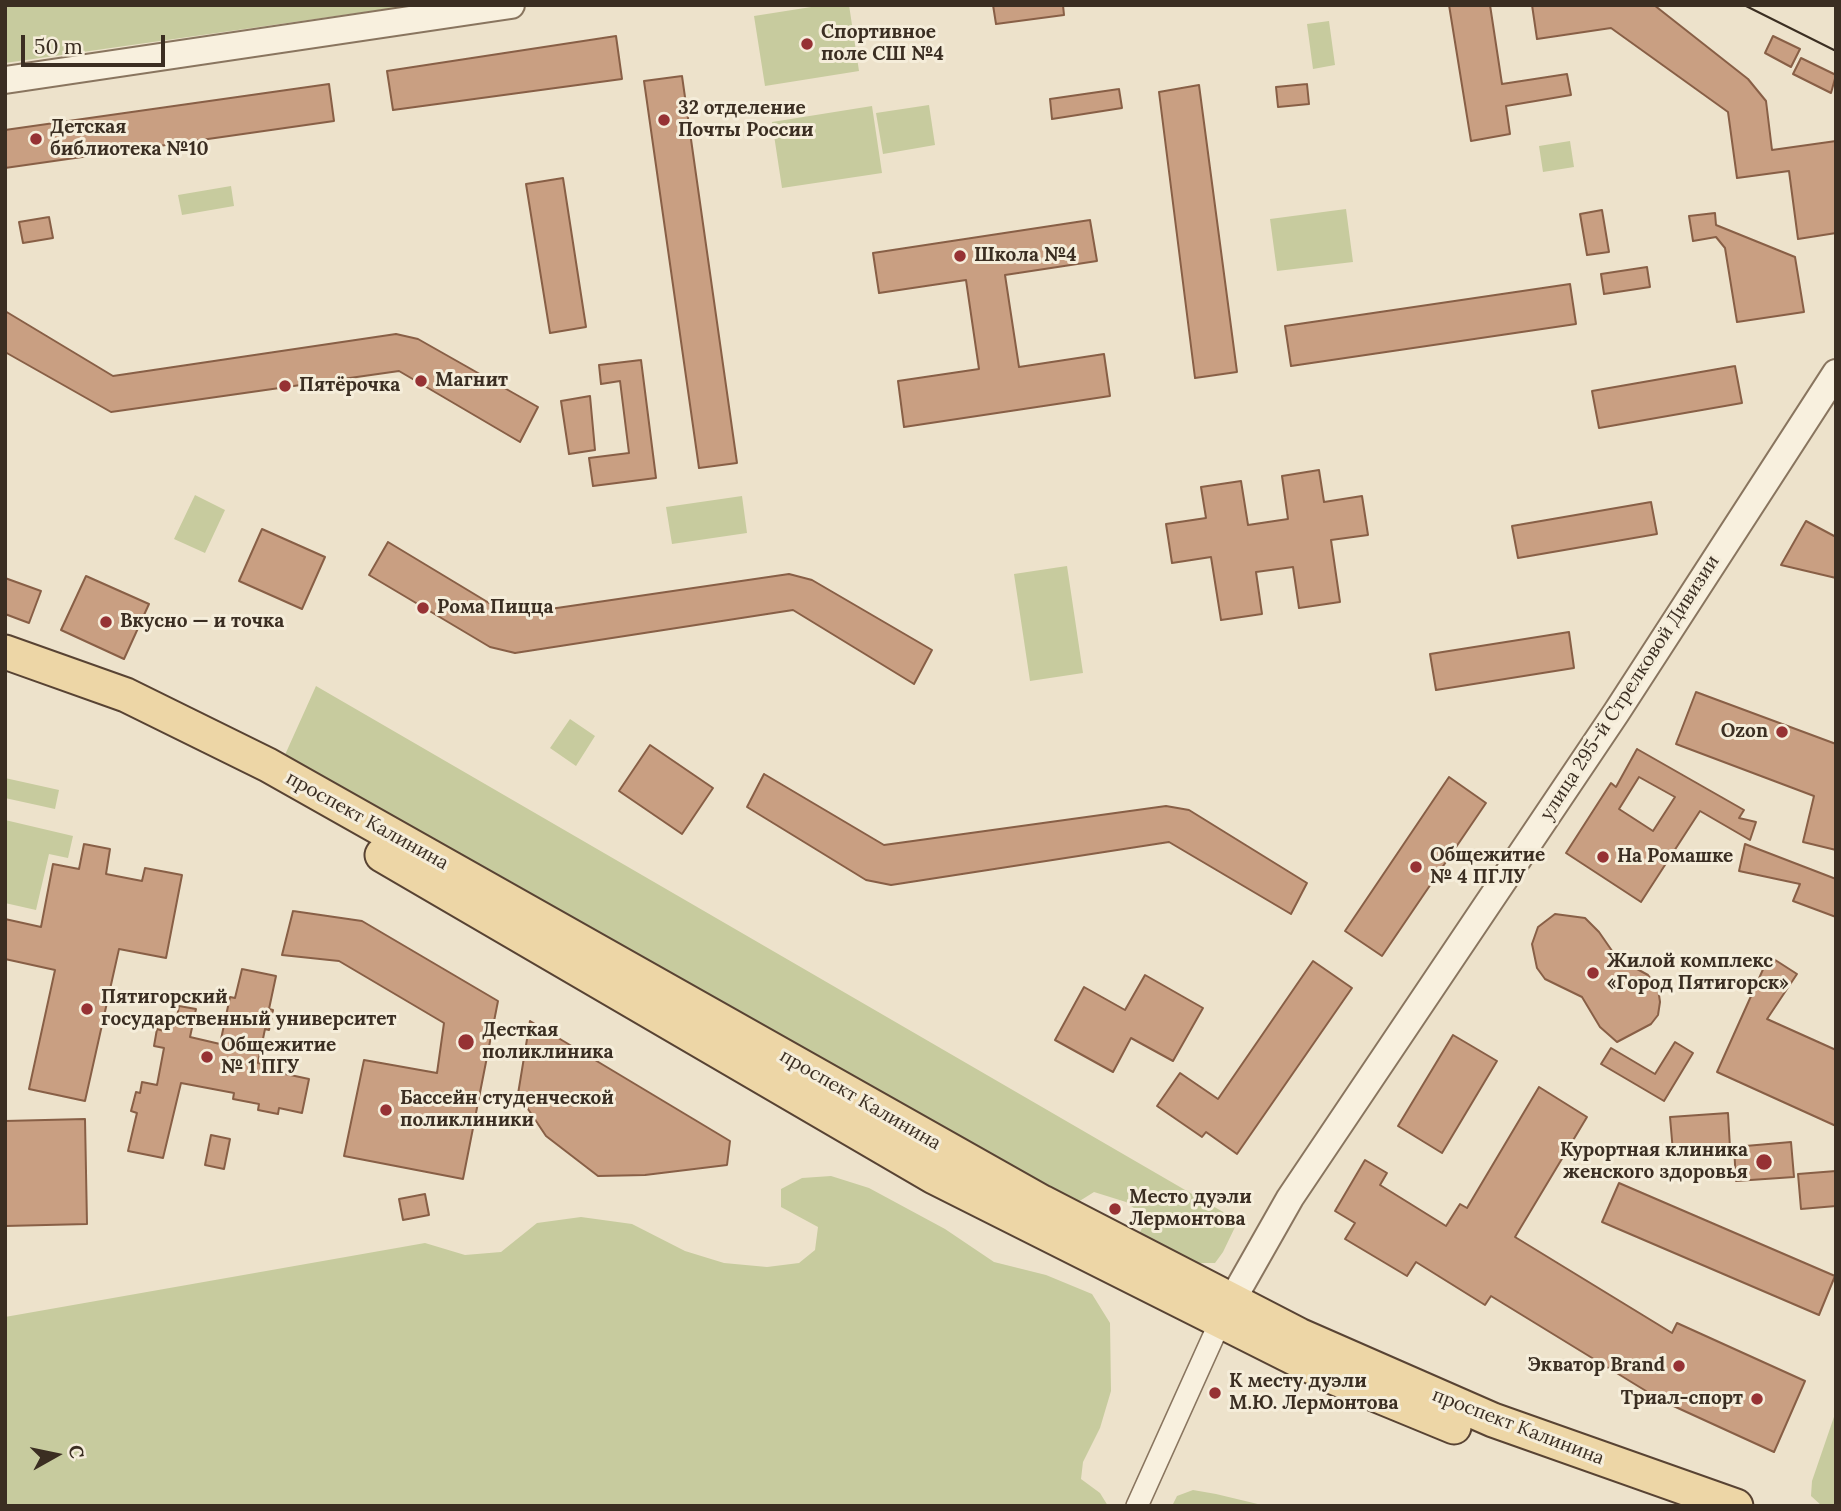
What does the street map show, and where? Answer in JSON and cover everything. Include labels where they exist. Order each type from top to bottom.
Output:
[{"type":"main road","name":"проспект Калинина","points":[[5,652],[126,695],[268,765],[942,1163]]},
{"type":"main road","name":"проспект Калинина","points":[[5,675],[114,713],[250,777],[942,1163],[1402,1408],[1665,1506]]},
{"type":"main road","name":"проспект Калинина","points":[[1226,1312],[1432,1395],[1736,1506]]},
{"type":"street","points":[[5,80],[511,5]]},
{"type":"street","name":"улица 295-й Стрелковой Дивизии","points":[[1226,1312],[1290,1198],[1616,713],[1836,373]]},
{"type":"street","points":[[1137,1506],[1226,1312]]},
{"type":"green space","points":[[5,5],[414,5],[5,63]]},
{"type":"green space","name":"Спортивное поле СШ №4","points":[[824,5],[849,5],[859,71],[765,86],[754,16]]},
{"type":"green space","points":[[1329,21],[1335,65],[1313,69],[1307,24]]},
{"type":"green space","points":[[929,105],[935,145],[883,154],[876,113]]},
{"type":"green space","points":[[872,106],[882,173],[782,188],[772,122]]},
{"type":"green space","points":[[1570,141],[1574,167],[1543,172],[1539,146]]},
{"type":"green space","points":[[231,186],[234,206],[182,215],[178,195]]},
{"type":"green space","points":[[1346,209],[1353,262],[1277,271],[1270,219]]},
{"type":"green space","points":[[195,495],[225,510],[205,553],[174,539]]},
{"type":"green space","points":[[742,496],[747,533],[672,544],[666,507]]},
{"type":"green space","points":[[1067,566],[1083,673],[1030,681],[1014,574]]},
{"type":"green space","points":[[316,686],[1230,1216],[1236,1225],[1223,1252],[1215,1263],[1190,1263],[1140,1232],[1147,1218],[1126,1202],[1094,1192],[1078,1202],[1037,1188],[512,882],[284,757]]},
{"type":"green space","points":[[570,719],[595,736],[576,766],[550,748]]},
{"type":"green space","points":[[5,778],[59,790],[55,809],[5,798]]},
{"type":"green space","points":[[5,820],[73,836],[68,858],[49,854],[36,910],[5,903]]},
{"type":"green space","points":[[831,1176],[869,1188],[945,1229],[994,1262],[1046,1275],[1092,1294],[1110,1323],[1111,1391],[1100,1428],[1083,1462],[1081,1479],[1100,1493],[1108,1506],[5,1506],[5,1317],[425,1243],[465,1255],[501,1252],[537,1223],[581,1217],[632,1224],[685,1251],[724,1263],[767,1267],[799,1263],[815,1250],[818,1227],[781,1207],[781,1189],[802,1178]]},
{"type":"green space","points":[[1836,1411],[1836,1506],[1822,1506],[1811,1496],[1812,1481]]},
{"type":"green space","points":[[1193,1490],[1266,1506],[1172,1506],[1177,1496]]},
{"type":"building","points":[[993,5],[1063,5],[1064,15],[996,24]]},
{"type":"building","points":[[1449,5],[1490,5],[1502,84],[1567,74],[1571,95],[1506,106],[1510,134],[1471,141]]},
{"type":"building","points":[[1532,5],[1654,5],[1748,79],[1766,101],[1772,150],[1836,141],[1836,233],[1798,239],[1789,171],[1737,178],[1728,112],[1611,28],[1537,39]]},
{"type":"building","points":[[616,36],[622,79],[393,110],[387,71]]},
{"type":"building","points":[[1773,36],[1800,49],[1791,67],[1765,53]]},
{"type":"building","points":[[1801,58],[1836,75],[1831,93],[1793,74]]},
{"type":"building","points":[[682,76],[737,463],[699,468],[644,81]]},
{"type":"building","points":[[329,84],[334,121],[5,168],[5,130]]},
{"type":"building","points":[[1307,84],[1309,104],[1278,107],[1276,87]]},
{"type":"building","points":[[1199,85],[1237,372],[1195,378],[1159,92]]},
{"type":"building","points":[[1119,89],[1122,108],[1052,119],[1050,99]]},
{"type":"building","points":[[563,178],[586,327],[550,333],[526,184]]},
{"type":"building","points":[[1602,210],[1609,252],[1587,255],[1580,214]]},
{"type":"building","points":[[1715,213],[1716,225],[1795,257],[1804,312],[1737,322],[1725,248],[1716,237],[1693,241],[1689,216]]},
{"type":"building","points":[[49,217],[53,238],[23,243],[19,222]]},
{"type":"building","points":[[1090,220],[1097,261],[1005,275],[1019,367],[1104,354],[1110,396],[904,427],[898,381],[979,369],[966,280],[879,293],[873,253]]},
{"type":"building","points":[[1647,267],[1650,287],[1604,294],[1601,274]]},
{"type":"building","points":[[1570,284],[1576,324],[1291,366],[1285,326]]},
{"type":"building","points":[[5,311],[113,376],[396,334],[418,339],[538,407],[520,442],[399,371],[111,412],[5,352]]},
{"type":"building","points":[[641,360],[656,478],[593,486],[589,458],[629,453],[620,381],[601,384],[599,365]]},
{"type":"building","points":[[1735,366],[1742,403],[1599,428],[1592,391]]},
{"type":"building","points":[[590,396],[595,450],[569,454],[561,401]]},
{"type":"building","points":[[1319,470],[1324,502],[1362,496],[1368,535],[1331,540],[1340,602],[1299,608],[1293,567],[1256,572],[1262,614],[1221,620],[1211,557],[1172,563],[1166,524],[1206,518],[1201,487],[1241,481],[1248,525],[1288,519],[1282,476]]},
{"type":"building","points":[[1651,502],[1657,534],[1518,558],[1512,526]]},
{"type":"building","points":[[1806,521],[1836,537],[1836,578],[1781,565]]},
{"type":"building","points":[[262,529],[325,557],[302,609],[239,581]]},
{"type":"building","points":[[388,542],[509,615],[789,574],[812,580],[932,650],[914,684],[793,610],[515,653],[490,647],[369,575]]},
{"type":"building","points":[[86,576],[149,604],[124,659],[61,630]]},
{"type":"building","points":[[5,578],[41,591],[29,623],[5,614]]},
{"type":"building","points":[[1569,632],[1574,668],[1436,690],[1430,654]]},
{"type":"building","points":[[1696,692],[1836,744],[1836,850],[1803,842],[1814,796],[1676,744]]},
{"type":"building","points":[[650,745],[713,788],[682,834],[619,791]]},
{"type":"building","points":[[1637,749],[1744,810],[1739,818],[1756,822],[1750,840],[1700,811],[1641,902],[1566,853],[1611,783],[1616,787]],"holes":[[[1639,777],[1675,797],[1653,831],[1619,809]]]},
{"type":"building","points":[[764,774],[884,845],[1166,806],[1189,810],[1307,883],[1291,914],[1169,842],[891,885],[866,880],[747,807]]},
{"type":"building","name":"Общежитие № 4 ПГЛУ","points":[[1449,777],[1486,803],[1382,956],[1345,931]]},
{"type":"building","points":[[84,844],[110,849],[106,874],[142,881],[145,868],[182,875],[166,958],[119,949],[85,1101],[29,1089],[55,970],[5,959],[5,919],[41,927],[53,864],[79,869]]},
{"type":"building","points":[[1745,844],[1836,879],[1836,917],[1793,901],[1800,884],[1739,871]]},
{"type":"building","name":"Десткая поликлиника","points":[[293,911],[362,921],[498,1001],[463,1179],[344,1156],[364,1060],[437,1073],[444,1023],[339,961],[282,955]]},
{"type":"building","name":"Жилой комплекс «Город Пятигорск»","points":[[1555,914],[1585,918],[1599,932],[1617,958],[1648,975],[1658,988],[1660,1002],[1658,1015],[1651,1024],[1617,1042],[1600,1027],[1582,997],[1545,979],[1537,968],[1532,944],[1538,927]]},
{"type":"building","points":[[1769,956],[1797,974],[1767,1019],[1836,1050],[1836,1126],[1717,1072]]},
{"type":"building","points":[[1313,961],[1352,988],[1237,1154],[1206,1132],[1202,1137],[1157,1106],[1180,1073],[1218,1099]]},
{"type":"building","name":"Общежитие № 1 ПГУ","points":[[242,969],[276,976],[269,1009],[273,1010],[269,1030],[265,1029],[258,1063],[282,1068],[281,1073],[309,1079],[302,1113],[279,1108],[278,1114],[258,1110],[259,1104],[233,1099],[234,1093],[181,1083],[163,1158],[128,1151],[137,1113],[131,1111],[136,1092],[140,1093],[142,1082],[157,1085],[164,1048],[154,1046],[157,1029],[164,1031],[168,1015],[177,1017],[179,1006],[196,1009],[190,1037],[220,1044],[230,997],[235,998]]},
{"type":"building","points":[[1145,975],[1203,1008],[1173,1061],[1131,1038],[1113,1072],[1055,1040],[1084,987],[1125,1010]]},
{"type":"building","points":[[530,1021],[730,1141],[727,1165],[645,1175],[598,1176],[546,1136],[518,1094]]},
{"type":"building","points":[[1453,1035],[1497,1061],[1442,1153],[1398,1126]]},
{"type":"building","points":[[1675,1042],[1693,1053],[1664,1101],[1601,1064],[1611,1048],[1655,1074]]},
{"type":"building","points":[[1539,1087],[1587,1117],[1515,1237],[1672,1333],[1677,1323],[1805,1381],[1774,1452],[1645,1393],[1646,1391],[1491,1296],[1485,1305],[1416,1262],[1407,1276],[1345,1239],[1355,1223],[1335,1211],[1365,1160],[1387,1173],[1380,1185],[1446,1226],[1460,1204],[1467,1208]]},
{"type":"building","points":[[1728,1113],[1730,1148],[1673,1152],[1670,1117]]},
{"type":"building","points":[[85,1119],[87,1224],[5,1226],[5,1121]]},
{"type":"building","points":[[211,1135],[230,1139],[224,1169],[205,1165]]},
{"type":"building","name":"Курортная клиника женского здоровья","points":[[1791,1142],[1794,1177],[1736,1181],[1734,1147]]},
{"type":"building","points":[[1836,1171],[1836,1206],[1801,1209],[1798,1174]]},
{"type":"building","points":[[1619,1183],[1835,1276],[1819,1315],[1602,1222]]},
{"type":"building","points":[[425,1194],[429,1215],[403,1220],[399,1199]]},
{"type":"tram line","points":[[1744,5],[1836,51]]},
{"type":"place","name":"Спортивное поле СШ №4","points":[[807,44]]},
{"type":"place","name":"32 отделение Почты России","points":[[664,120]]},
{"type":"place","name":"Детская библиотека №10","points":[[36,139]]},
{"type":"place","name":"Школа №4","points":[[960,256]]},
{"type":"place","name":"Магнит","points":[[421,381]]},
{"type":"place","name":"Пятёрочка","points":[[285,386]]},
{"type":"place","name":"Рома Пицца","points":[[423,608]]},
{"type":"place","name":"Вкусно — и точка","points":[[106,622]]},
{"type":"place","name":"Ozon","points":[[1782,732]]},
{"type":"place","name":"На Ромашке","points":[[1603,857]]},
{"type":"place","name":"Общежитие № 4 ПГЛУ","points":[[1416,867]]},
{"type":"place","name":"Жилой комплекс «Город Пятигорск»","points":[[1593,973]]},
{"type":"place","name":"Пятигорский государственный университет","points":[[87,1009]]},
{"type":"place","name":"Десткая поликлиника","points":[[466,1042]]},
{"type":"place","name":"Общежитие № 1 ПГУ","points":[[207,1057]]},
{"type":"place","name":"Бассейн студенческой поликлиники","points":[[386,1110]]},
{"type":"place","name":"Курортная клиника женского здоровья","points":[[1764,1162]]},
{"type":"place","name":"Место дуэли Лермонтова","points":[[1115,1209]]},
{"type":"place","name":"Экватор Brand","points":[[1679,1366]]},
{"type":"place","name":"К месту дуэли М.Ю. Лермонтова","points":[[1215,1393]]},
{"type":"place","name":"Триал-спорт","points":[[1757,1399]]}]
